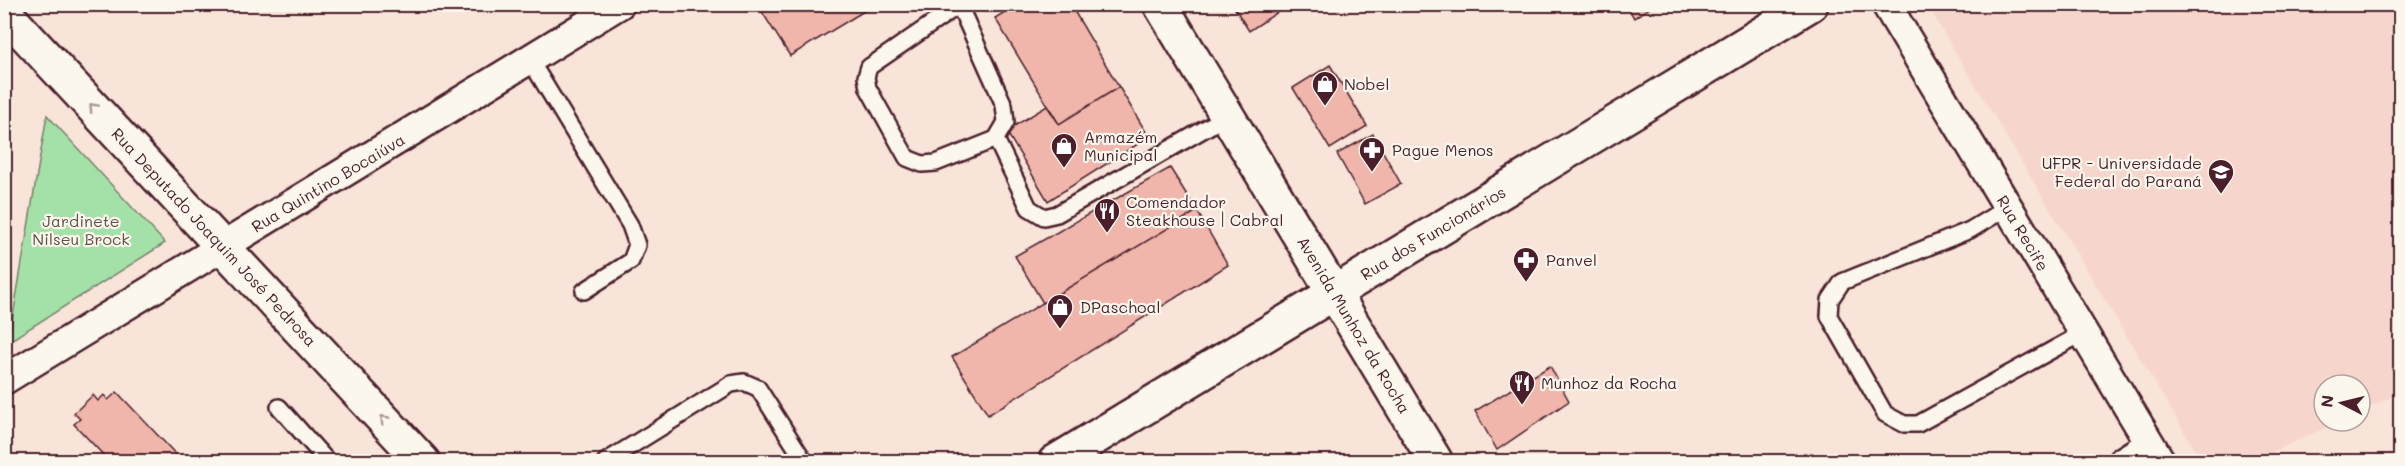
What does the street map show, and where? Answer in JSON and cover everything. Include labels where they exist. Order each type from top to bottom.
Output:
[{"type":"main road","name":"Avenida Munhoz da Rocha","points":[[1160,4],[1436,462]]},
{"type":"main road","name":"Rua dos Funcionários","points":[[1055,462],[1811,4]]},
{"type":"main road","name":"Rua Deputado Joaquim José Pedrosa","points":[[4,12],[423,462]]},
{"type":"street","name":"Rua Quintino Bocaiúva","points":[[4,380],[620,4]]},
{"type":"street","name":"Rua Recife","points":[[1886,4],[2156,453]]},
{"type":"street","points":[[2122,462],[2156,453]]},
{"type":"lane","points":[[960,5],[1007,113],[1006,122],[996,139],[936,163],[922,164],[907,158],[868,88],[866,77],[869,67],[960,5]]},
{"type":"lane","points":[[530,60],[630,225],[637,245],[631,261],[584,291]]},
{"type":"lane","points":[[996,139],[1029,208],[1044,217],[1057,214],[1227,116]]},
{"type":"lane","points":[[2008,207],[1970,230],[1842,282],[1830,300],[1829,316],[1885,414],[1905,424],[1918,424],[2083,333]]},
{"type":"lane","points":[[604,462],[731,384],[744,382],[758,388],[805,462]]},
{"type":"lane","points":[[279,406],[328,462]]},
{"type":"shaded area","name":"UFPR - Universidade Federal do Paraná","points":[[1927,5],[2400,5],[2400,393],[2372,406],[2372,373],[2312,373],[2312,433],[2314,433],[2253,461],[2202,461]]},
{"type":"green space","name":"Jardinete Nilseu Brock","points":[[47,115],[165,243],[8,342],[13,316]]},
{"type":"building","points":[[757,4],[873,4],[874,5],[790,56]]},
{"type":"building","points":[[1018,4],[1070,4],[1119,87],[1059,124],[995,18]]},
{"type":"building","points":[[1232,4],[1290,4],[1249,31]]},
{"type":"building","points":[[1626,4],[1656,4],[1634,18]]},
{"type":"building","points":[[1330,65],[1367,126],[1330,149],[1293,88]]},
{"type":"building","name":"Armazém Municipal","points":[[1119,87],[1149,137],[1048,201],[1006,131],[1047,106],[1059,124]]},
{"type":"building","points":[[1373,134],[1401,184],[1365,204],[1337,154]]},
{"type":"building","name":"Comendador Steakhouse | Cabral","points":[[1170,168],[1197,211],[1043,303],[1015,256]]},
{"type":"building","name":"DPaschoal","points":[[1197,211],[1228,265],[988,415],[952,357]]},
{"type":"building","name":"Munhoz da Rocha","points":[[1550,366],[1569,401],[1497,450],[1475,411]]},
{"type":"building","points":[[117,392],[183,462],[110,462],[74,424],[80,419],[74,413],[93,395],[98,401],[104,395],[108,400]]},
{"type":"place","name":"Nobel","points":[[1325,107]]},
{"type":"place","name":"Armazém Municipal","points":[[1064,169]]},
{"type":"place","name":"Pague Menos","points":[[1372,173]]},
{"type":"place","name":"UFPR - Universidade Federal do Paraná","points":[[2221,195]]},
{"type":"place","name":"Comendador Steakhouse | Cabral","points":[[1107,234]]},
{"type":"place","name":"Panvel","points":[[1526,283]]},
{"type":"place","name":"DPaschoal","points":[[1060,330]]},
{"type":"place","name":"Munhoz da Rocha","points":[[1522,406]]}]
